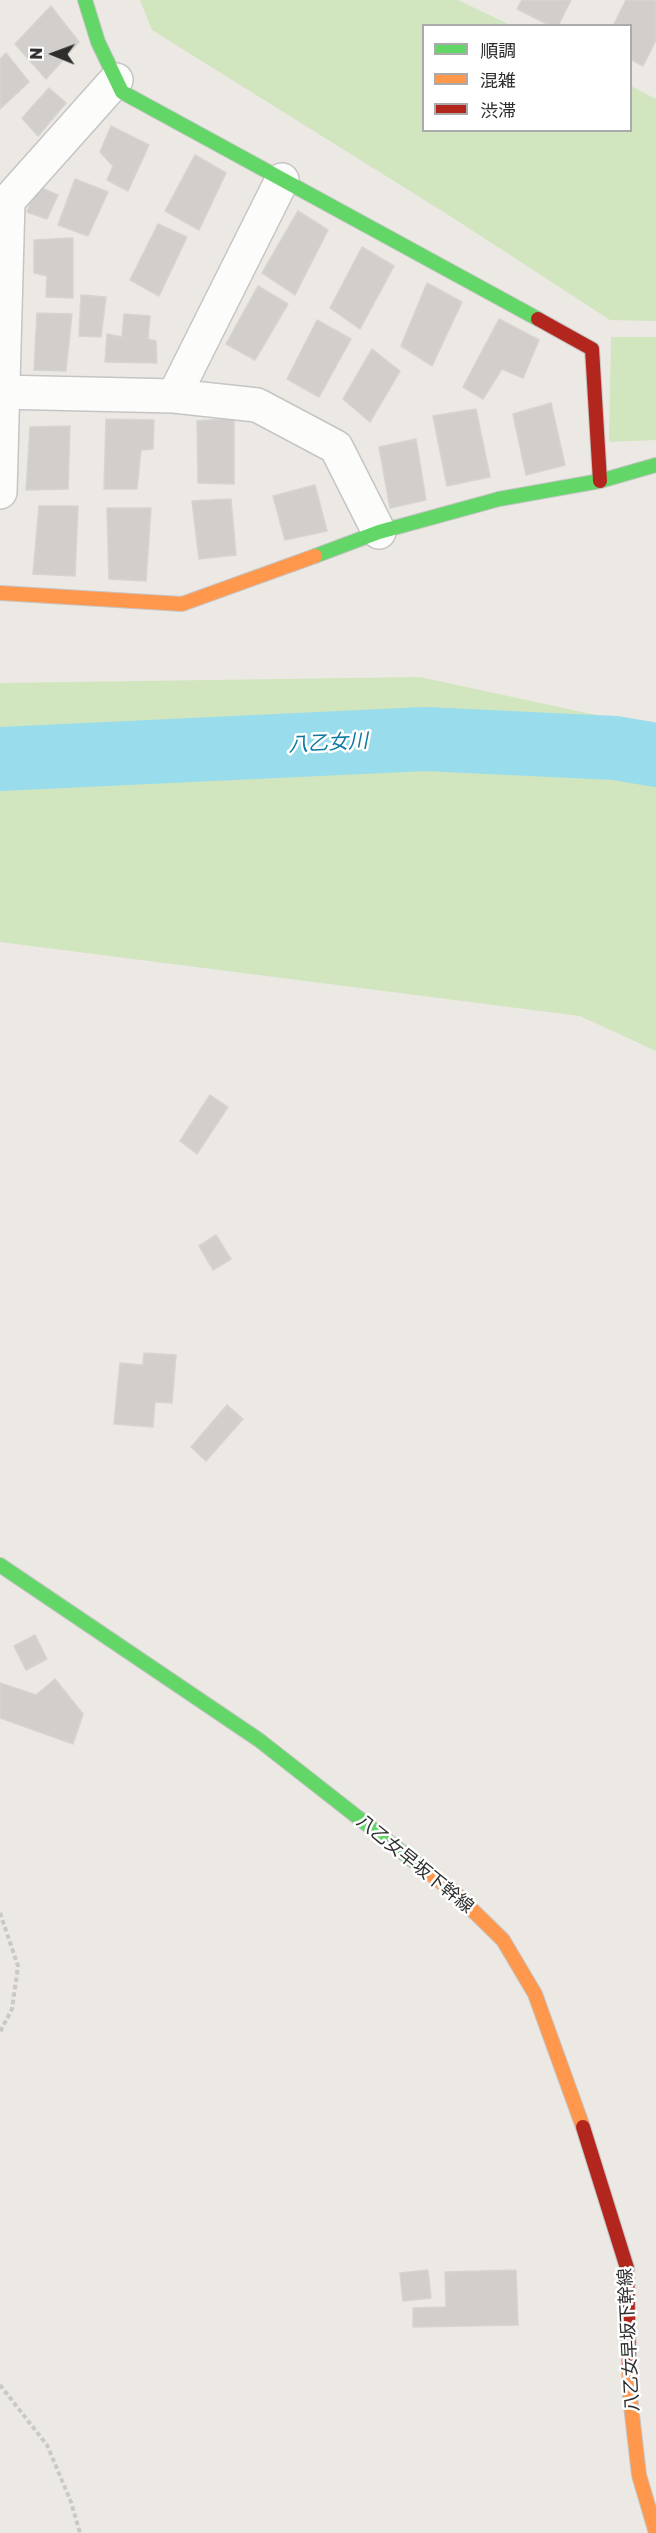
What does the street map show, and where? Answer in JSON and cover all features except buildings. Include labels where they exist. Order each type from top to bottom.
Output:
[{"type":"street","points":[[85,0],[98,42],[122,92],[592,349],[600,482]]},
{"type":"street","points":[[0,492],[4,201],[116,80]]},
{"type":"street","points":[[174,396],[282,180]]},
{"type":"street","points":[[1,392],[174,396],[257,405],[336,447],[379,532]]},
{"type":"street","points":[[0,593],[182,604],[379,532],[499,499],[600,482],[656,465]]},
{"type":"street","name":"八乙女早坂下幹線","points":[[0,1565],[259,1740],[454,1892],[503,1940],[535,1994],[590,2145],[627,2268],[630,2397],[648,2476],[656,2533]]},
{"type":"path","points":[[0,1912],[18,1966],[12,2009],[0,2032]]},
{"type":"path","points":[[0,2385],[47,2445],[71,2502],[80,2533]]},
{"type":"green space","points":[[140,0],[458,0],[508,24],[422,24],[422,132],[632,132],[632,87],[656,99],[656,321],[610,320],[450,216],[152,30]]},
{"type":"green space","points":[[611,337],[656,337],[656,440],[609,442]]},
{"type":"green space","points":[[420,677],[656,728],[656,1051],[580,1016],[0,942],[0,683]]},
{"type":"waterway","name":"八乙女川","points":[[0,759],[425,739],[615,748],[656,755]]},
{"type":"traffic: fast","points":[[85,0],[98,42],[122,92],[538,319]]},
{"type":"traffic: fast","points":[[315,556],[379,532],[499,499],[600,481],[656,465]]},
{"type":"traffic: fast","points":[[0,1565],[259,1740],[425,1870]]},
{"type":"traffic: slow","points":[[0,593],[182,604],[315,556]]},
{"type":"traffic: slow","points":[[425,1870],[454,1892],[503,1940],[535,1994],[583,2127]]},
{"type":"traffic: slow","points":[[629,2364],[630,2397],[639,2475],[656,2533]]},
{"type":"traffic: jam","points":[[538,319],[592,349],[600,481]]},
{"type":"traffic: jam","points":[[583,2127],[627,2268],[629,2364]]}]
